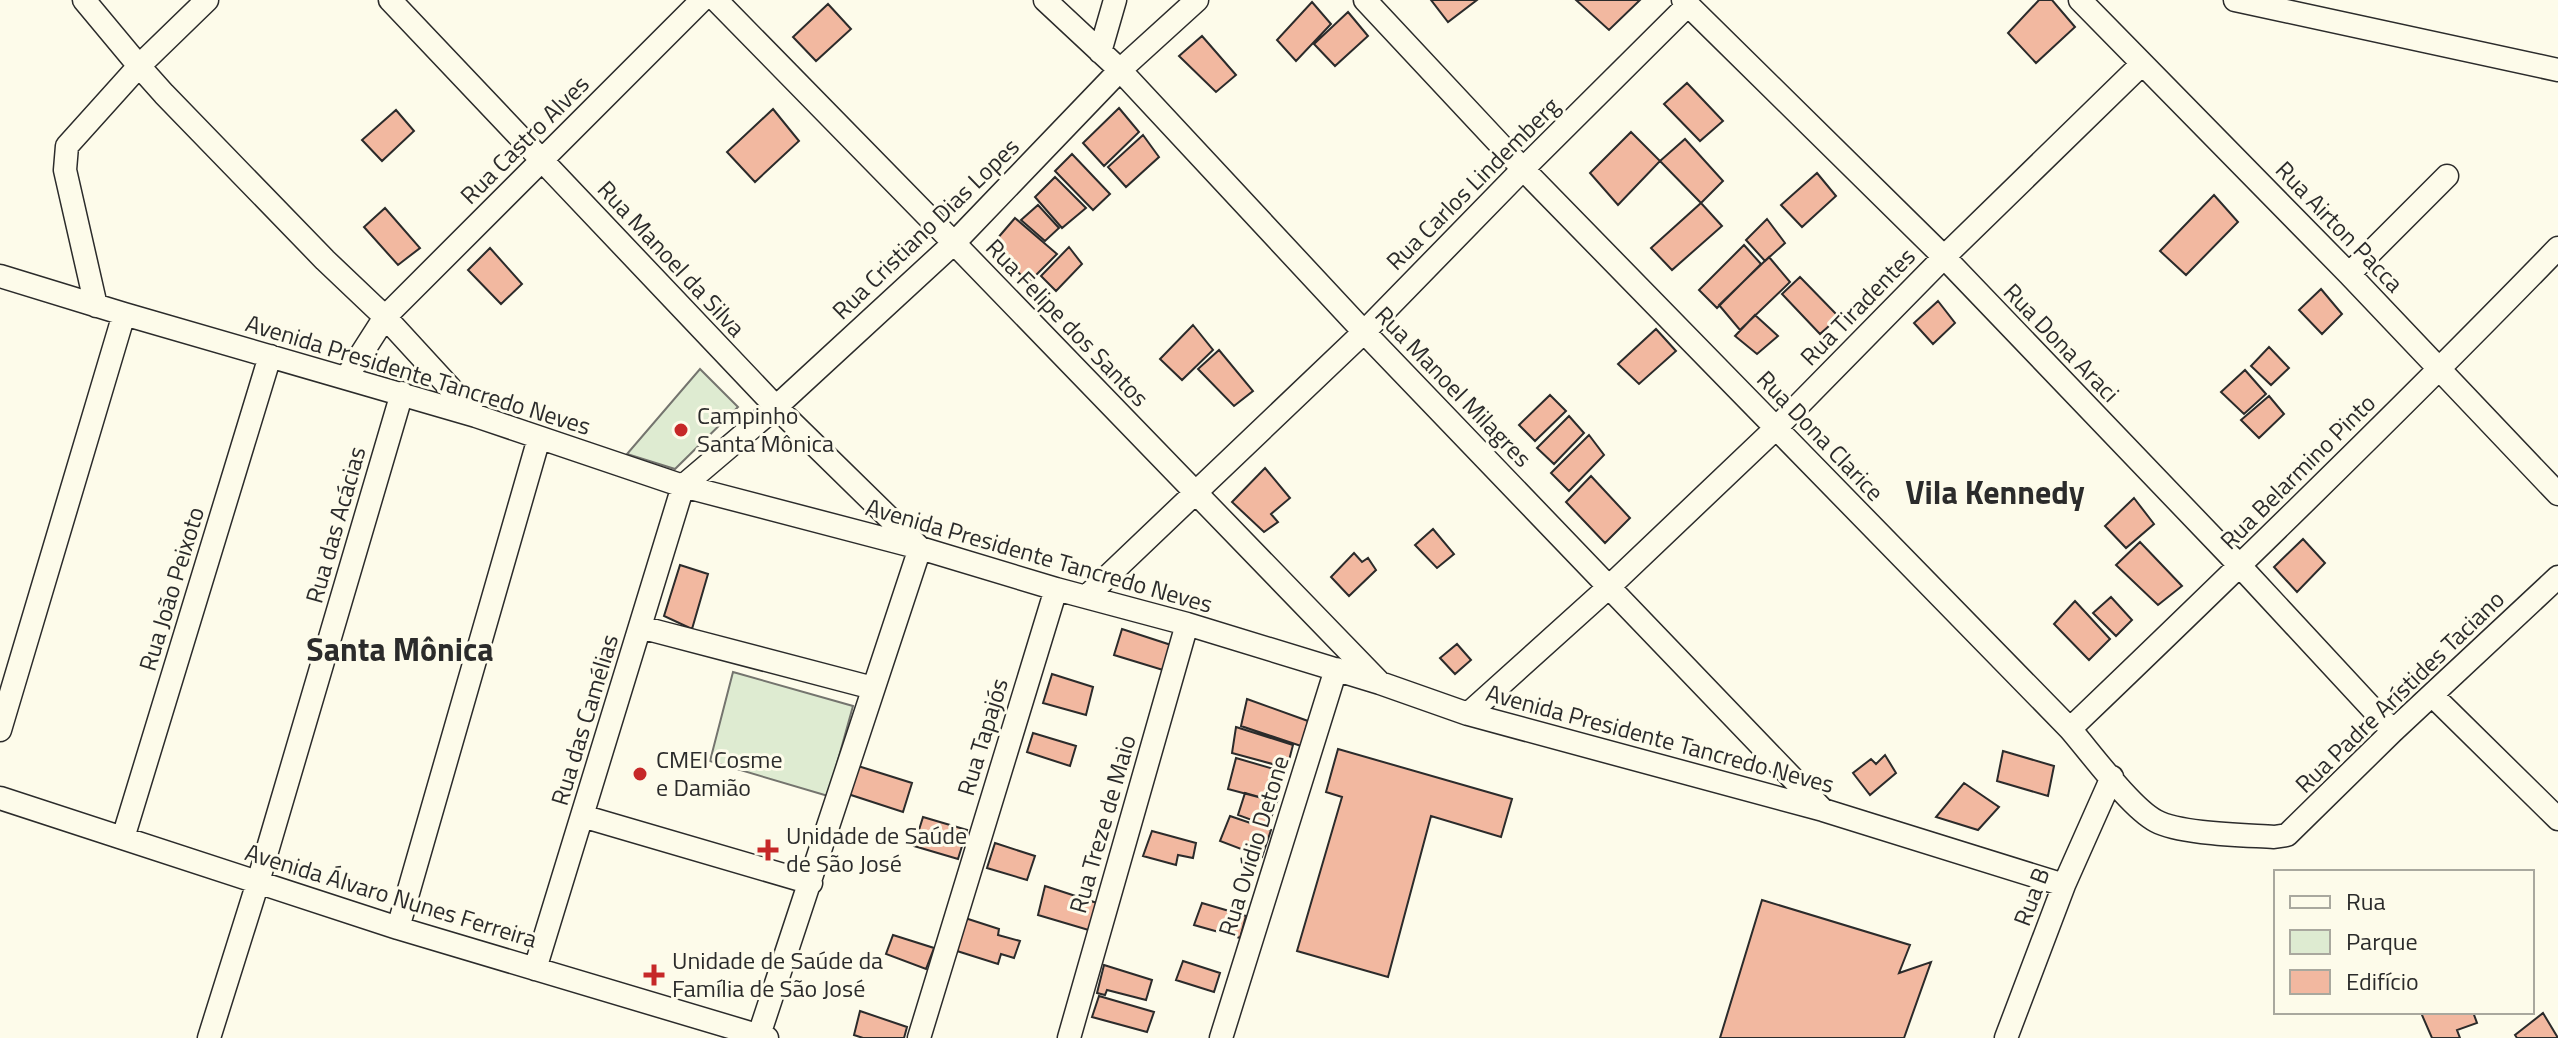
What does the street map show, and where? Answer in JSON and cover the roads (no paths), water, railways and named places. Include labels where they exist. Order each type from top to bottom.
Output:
[{"type":"street","points":[[84,0],[164,94],[325,260],[385,317],[476,416]]},
{"type":"street","points":[[96,306],[65,170],[67,146],[139,66],[207,0]]},
{"type":"street","name":"Rua Manoel da Silva","points":[[390,0],[776,407],[920,548]]},
{"type":"street","name":"Rua Castro Alves","points":[[346,378],[385,317],[702,0]]},
{"type":"street","name":"Rua Felipe dos Santos","points":[[716,0],[1380,683]]},
{"type":"street","name":"Rua Manoel Milagres","points":[[1045,0],[1120,70],[1364,332],[1823,810]]},
{"type":"street","points":[[1100,52],[1115,0]]},
{"type":"street","name":"Rua Cristiano Dias Lopes","points":[[683,486],[776,407],[954,243],[1120,70],[1197,0]]},
{"type":"street","name":"Rua Dona Clarice","points":[[1365,0],[1523,169],[2070,729],[2141,812],[2156,822],[2173,827],[2274,837]]},
{"type":"street","name":"Rua Airton Pacca","points":[[2080,0],[2349,274],[2558,494]]},
{"type":"street","points":[[2235,0],[2558,70]]},
{"type":"street","name":"Rua Carlos Lindemberg","points":[[1086,597],[1364,332],[1686,3]]},
{"type":"street","name":"Rua Dona Araci","points":[[1686,3],[1944,257],[2393,731]]},
{"type":"street","name":"Rua Tiradentes","points":[[1468,714],[1610,586],[1776,428],[1944,257],[2142,64]]},
{"type":"street","points":[[2349,274],[2447,176]]},
{"type":"street","name":"Rua Belarmino Pinto","points":[[2070,729],[2440,370],[2558,248]]},
{"type":"street","name":"Avenida Presidente Tancredo Neves","points":[[0,276],[402,393],[683,486],[920,548],[1187,624],[1380,683],[1468,714],[1823,810],[2064,885]]},
{"type":"street","points":[[0,730],[124,314]]},
{"type":"street","name":"Rua João Peixoto","points":[[123,838],[270,356]]},
{"type":"street","name":"Rua das Acácias","points":[[209,1038],[402,393]]},
{"type":"street","points":[[398,928],[539,438]]},
{"type":"street","name":"Rua das Camélias","points":[[535,969],[683,486]]},
{"type":"street","points":[[763,1037],[920,548]]},
{"type":"street","name":"Rua Padre Arístides Taciano","points":[[2274,837],[2287,835],[2299,825],[2393,731],[2558,577]]},
{"type":"street","name":"Rua Tapajós","points":[[919,1038],[1056,589]]},
{"type":"street","name":"Rua Treze de Maio","points":[[1069,1038],[1187,624]]},
{"type":"street","points":[[640,627],[873,688]]},
{"type":"street","name":"Rua Ovídio Detone","points":[[1221,1038],[1336,669]]},
{"type":"street","points":[[2432,695],[2558,819]]},
{"type":"street","name":"Rua B","points":[[2006,1038],[2064,885],[2112,777]]},
{"type":"street","name":"Avenida Álvaro Nunes Ferreira","points":[[0,798],[398,928],[763,1037]]},
{"type":"street","points":[[582,816],[811,883]]},
{"type":"place","name":"Campinho Santa Mônica","points":[[681,430]]},
{"type":"place","name":"CMEI Cosme e Damião","points":[[640,774]]},
{"type":"place","name":"Unidade de Saúde de São José","points":[[768,850]]},
{"type":"place","name":"Unidade de Saúde da Família de São José","points":[[654,975]]},
{"type":"district","name":"Vila Kennedy","points":[[1995,493]]},
{"type":"district","name":"Santa Mônica","points":[[400,650]]}]
